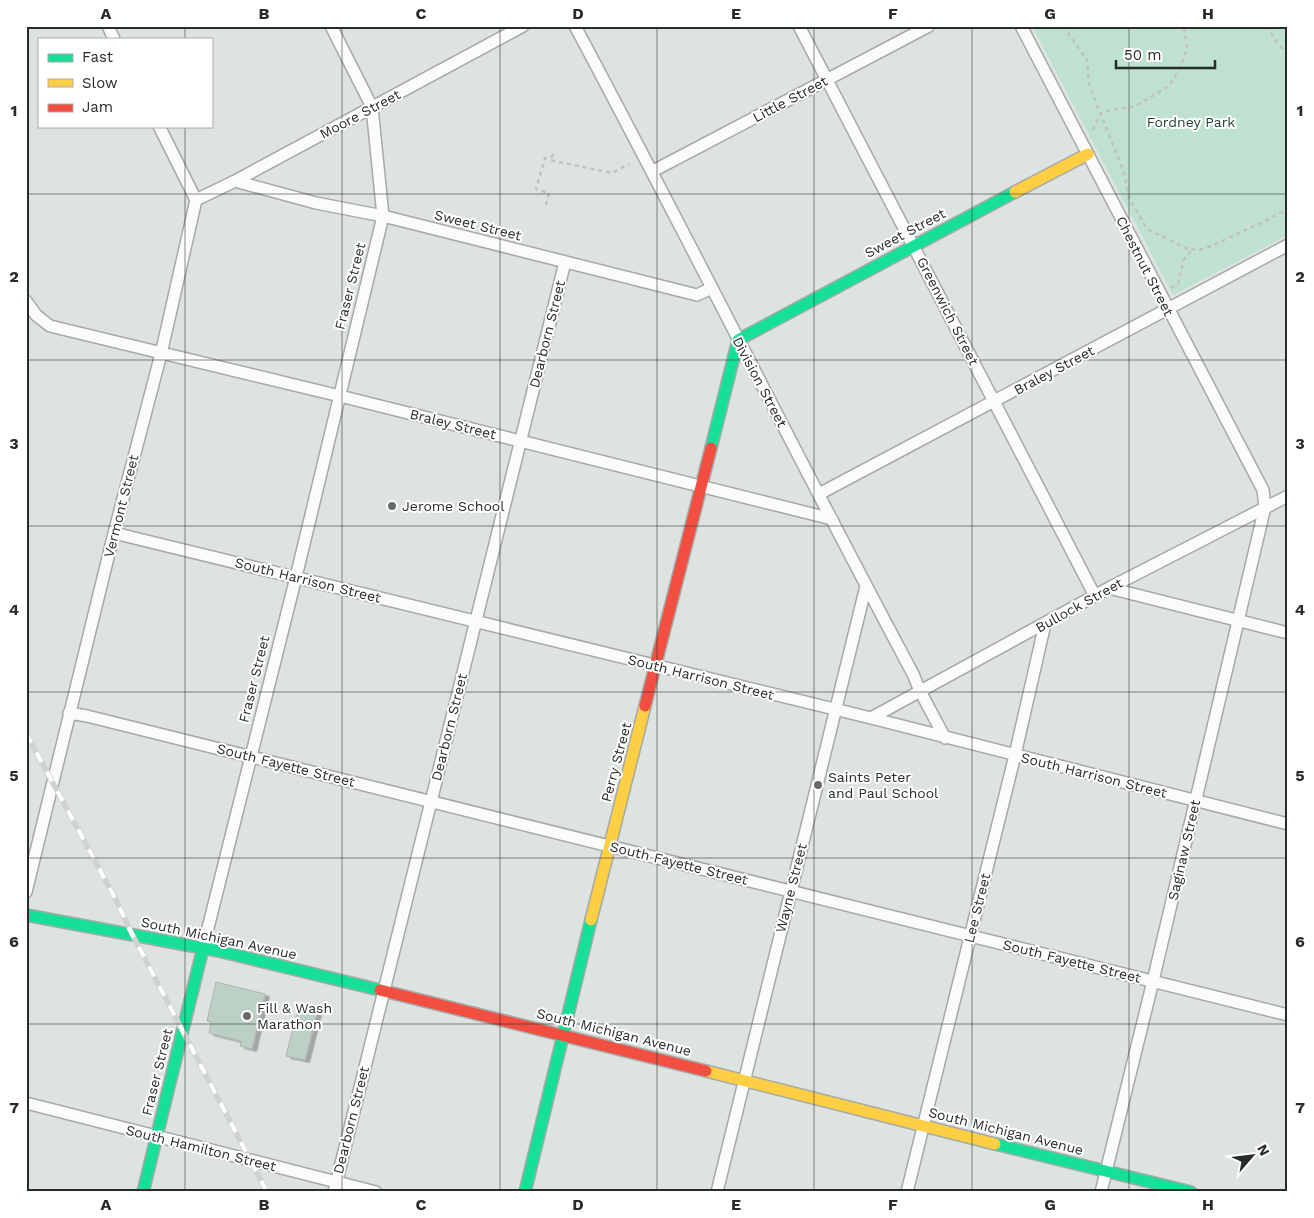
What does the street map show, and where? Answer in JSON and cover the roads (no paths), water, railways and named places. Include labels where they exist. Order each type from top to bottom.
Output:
[{"type":"street","points":[[108,26],[114,38]]},
{"type":"street","points":[[331,26],[372,107]]},
{"type":"street","name":"Moore Street","points":[[196,200],[235,181],[523,26]]},
{"type":"street","name":"Division Street","points":[[575,26],[945,738]]},
{"type":"street","name":"Greenwich Street","points":[[799,26],[1095,596]]},
{"type":"street","name":"Little Street","points":[[652,171],[929,26]]},
{"type":"street","name":"Chestnut Street","points":[[1021,26],[1263,490],[1265,507]]},
{"type":"street","name":"Fraser Street","points":[[143,1192],[296,577],[383,216],[377,173],[372,107]]},
{"type":"street","points":[[160,128],[196,200]]},
{"type":"street","name":"Sweet Street","points":[[738,340],[1088,154]]},
{"type":"street","name":"Sweet Street","points":[[235,181],[316,203],[383,216],[697,295],[712,288]]},
{"type":"street","name":"Vermont Street","points":[[26,892],[69,713],[160,354],[196,200]]},
{"type":"street","name":"Braley Street","points":[[819,494],[1288,245]]},
{"type":"street","name":"Dearborn Street","points":[[335,1187],[565,262]]},
{"type":"street","name":"Braley Street","points":[[26,301],[36,315],[50,326],[340,396],[832,519]]},
{"type":"street","name":"Perry Street","points":[[525,1192],[562,1034],[738,340]]},
{"type":"street","name":"Bullock Street","points":[[871,718],[1109,588],[1288,496]]},
{"type":"street","name":"Saginaw Street","points":[[1101,1192],[1154,981],[1265,507]]},
{"type":"street","name":"South Harrison Street","points":[[114,533],[871,718],[1288,824]]},
{"type":"street","name":"Wayne Street","points":[[717,1192],[866,586]]},
{"type":"street","points":[[1109,588],[1288,633]]},
{"type":"street","name":"Lee Street","points":[[907,1192],[1015,756],[1045,624]]},
{"type":"street","name":"South Fayette Street","points":[[69,713],[610,845],[1288,1015]]},
{"type":"street","name":"South Michigan Avenue","points":[[26,915],[203,948],[562,1034],[1190,1192]]},
{"type":"street","name":"South Hamilton Street","points":[[26,1103],[156,1136],[335,1187],[376,1192]]},
{"type":"railway","points":[[26,733],[115,898],[267,1192]]},
{"type":"place","name":"Jerome School","points":[[392,506]]},
{"type":"place","name":"Saints Peter and Paul School","points":[[818,785]]},
{"type":"place","name":"Fill & Wash Marathon","points":[[247,1016]]},
{"type":"park label","name":"Fordney Park","points":[[1191,122]]}]
